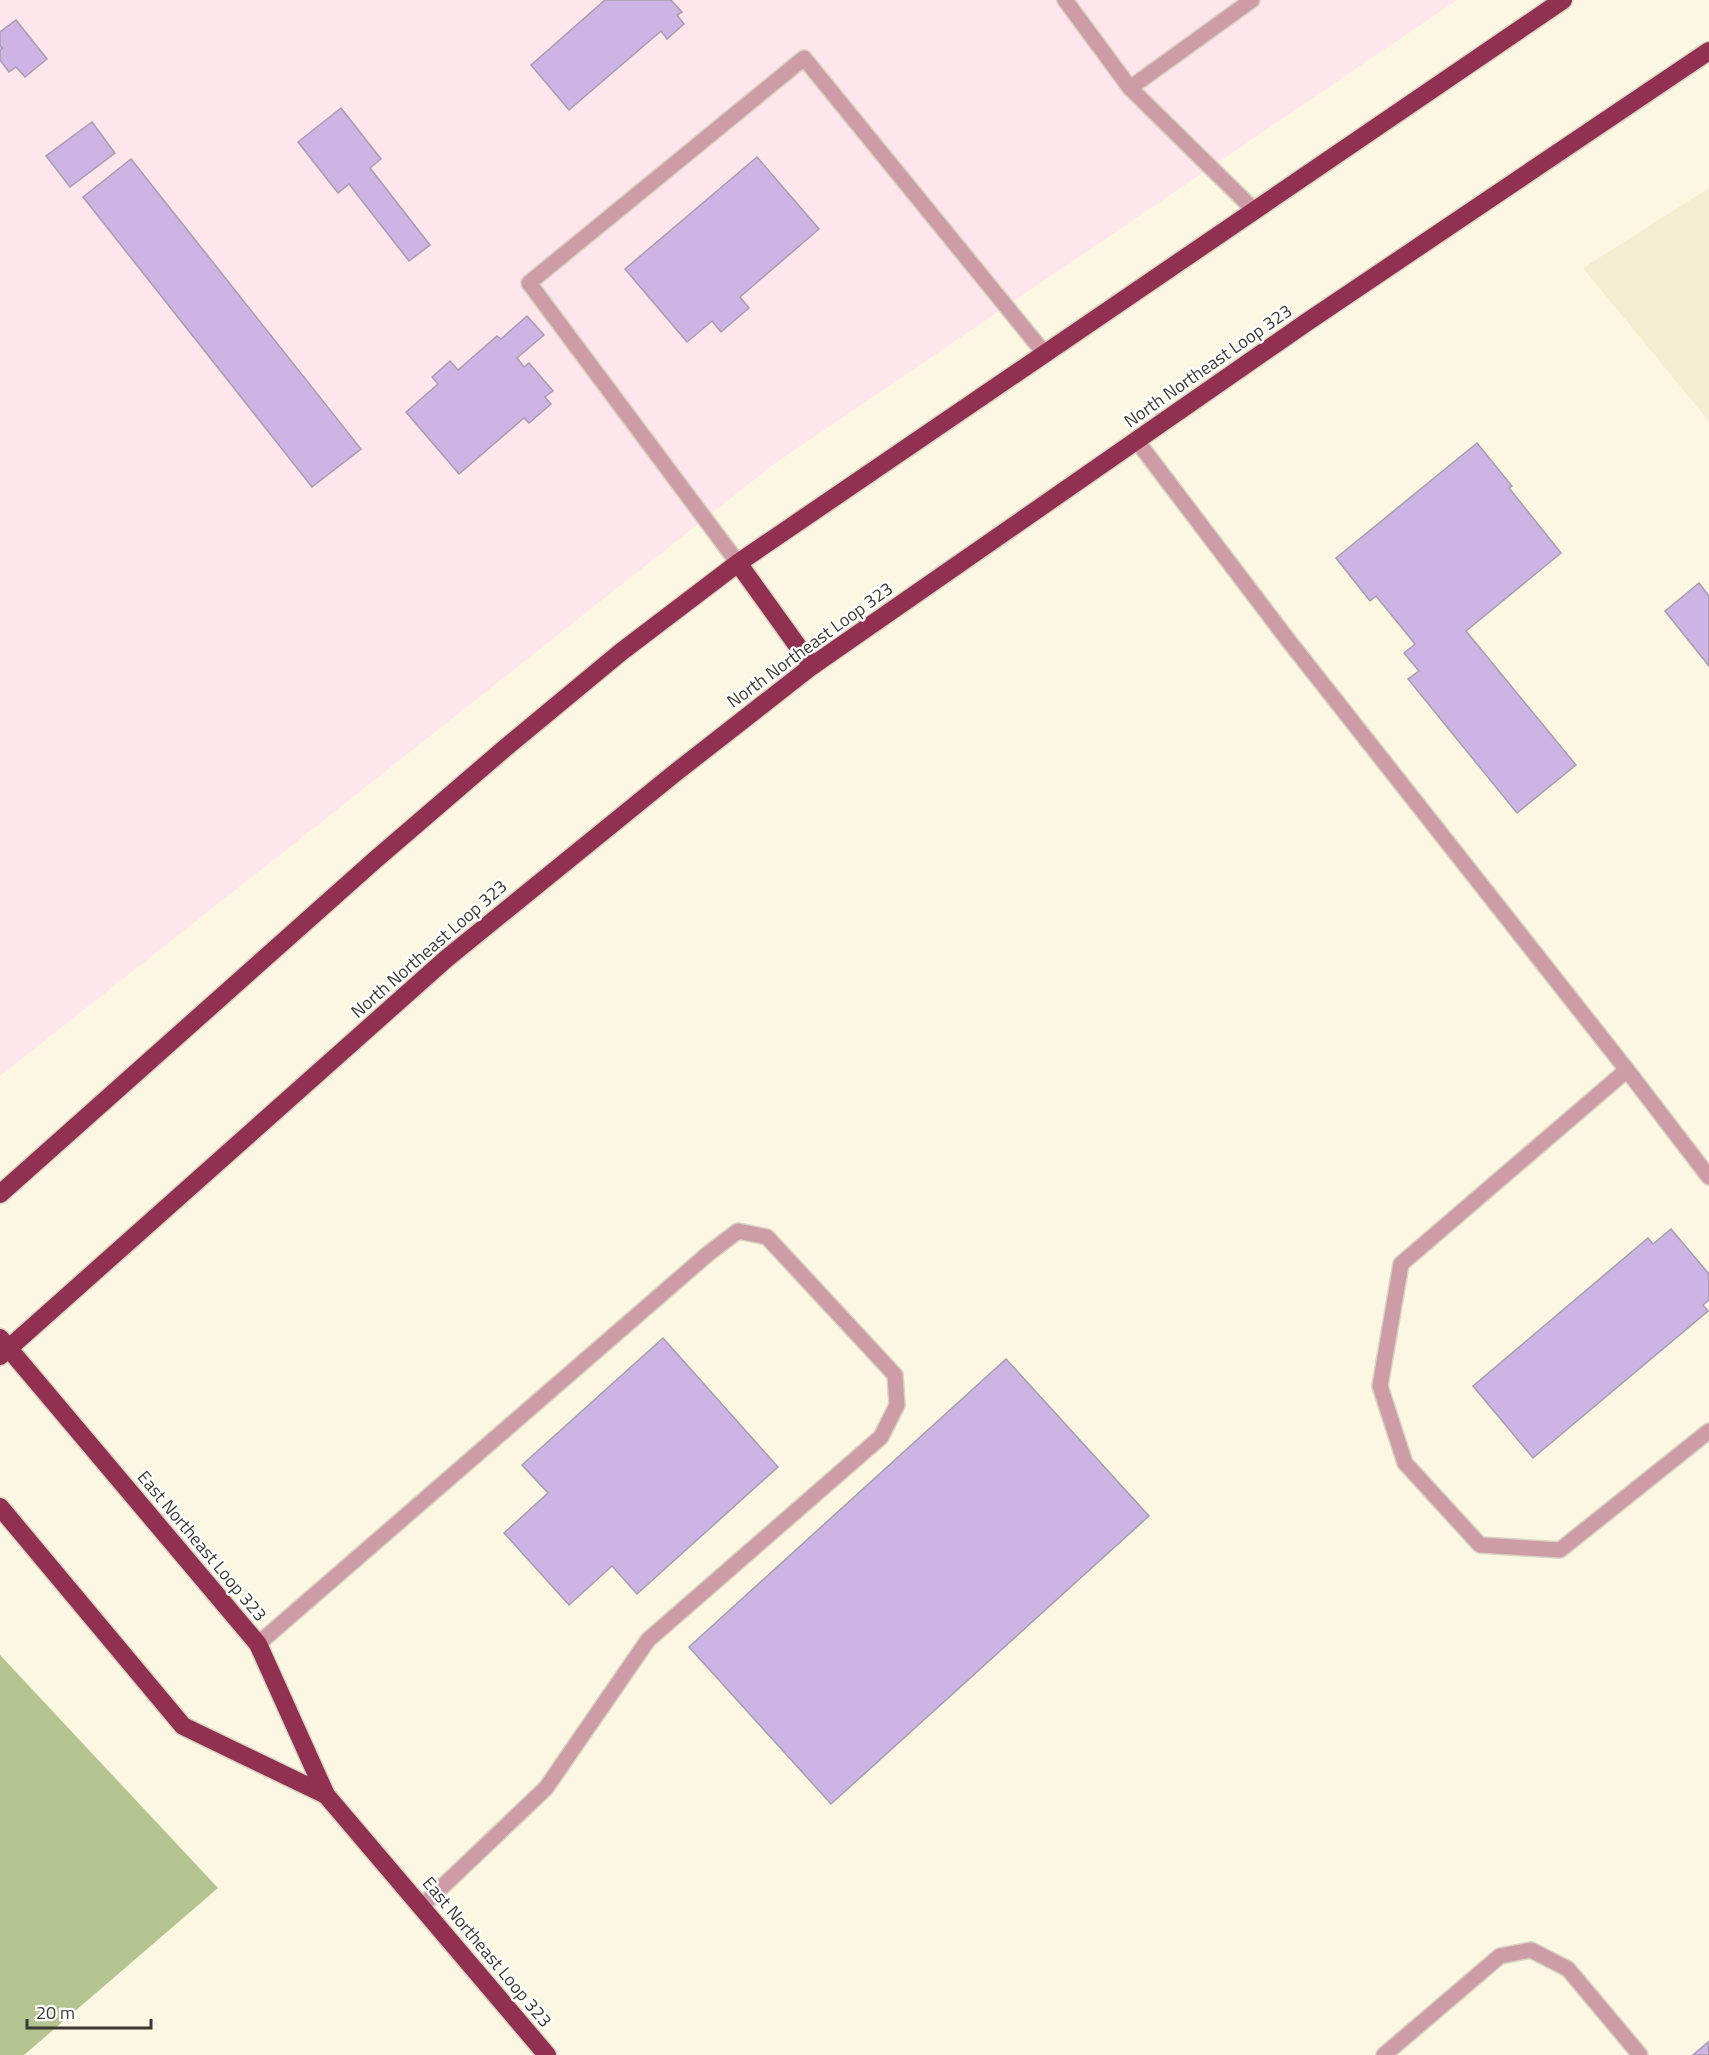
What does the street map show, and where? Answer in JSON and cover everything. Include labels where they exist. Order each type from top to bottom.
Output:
[{"type":"highway","points":[[0,1194],[375,860],[621,652],[738,563],[1563,0]]},
{"type":"highway","name":"North Northeast Loop 323","points":[[3,1347],[446,959],[675,772],[812,666],[1307,322],[1709,51]]},
{"type":"highway","points":[[738,563],[812,666]]},
{"type":"highway","name":"East Northeast Loop 323","points":[[3,1347],[258,1644],[326,1794],[547,2055]]},
{"type":"highway","name":"East Northeast Loop 323","points":[[0,1507],[183,1726],[326,1794]]},
{"type":"lane","points":[[1065,0],[1130,87],[1254,210]]},
{"type":"lane","points":[[1130,87],[1252,0]]},
{"type":"lane","points":[[738,563],[529,283],[804,58],[1045,354]]},
{"type":"lane","points":[[1137,441],[1288,640],[1627,1070],[1709,1178]]},
{"type":"lane","points":[[1627,1070],[1401,1264],[1380,1386],[1405,1463],[1480,1545],[1560,1550],[1709,1431]]},
{"type":"lane","points":[[258,1644],[709,1253],[738,1231],[767,1237],[896,1375],[897,1405],[881,1437],[648,1640],[546,1788],[421,1907]]},
{"type":"lane","points":[[1384,2055],[1500,1956],[1531,1950],[1568,1969],[1640,2055]]},
{"type":"shaded area","points":[[0,0],[1457,0],[774,464],[0,1076]]},
{"type":"shaded area","points":[[1709,188],[1709,421],[1583,268]]},
{"type":"green space","points":[[0,1655],[218,1888],[24,2055],[0,2055]]},
{"type":"building","points":[[605,0],[671,0],[682,12],[677,15],[684,24],[667,39],[661,31],[569,110],[531,65]]},
{"type":"building","points":[[16,20],[47,59],[25,77],[16,67],[9,72],[0,60],[2,48],[0,32]]},
{"type":"building","points":[[341,108],[381,159],[370,168],[430,245],[409,261],[349,184],[338,193],[298,142]]},
{"type":"building","points":[[92,122],[115,153],[70,187],[46,156]]},
{"type":"building","points":[[757,157],[819,229],[740,297],[749,308],[721,332],[712,321],[687,342],[625,269]]},
{"type":"building","points":[[131,159],[361,449],[312,487],[83,197]]},
{"type":"building","points":[[527,316],[544,335],[517,358],[524,367],[529,363],[553,391],[545,397],[551,404],[529,423],[524,418],[459,474],[406,412],[438,384],[432,377],[450,361],[458,370],[497,336],[501,339]]},
{"type":"building","points":[[1477,443],[1512,486],[1509,488],[1561,553],[1466,631],[1576,765],[1517,813],[1408,679],[1419,671],[1404,653],[1415,644],[1376,596],[1370,601],[1336,558]]},
{"type":"building","points":[[1699,583],[1709,596],[1709,666],[1665,611]]},
{"type":"building","points":[[1671,1229],[1709,1274],[1709,1300],[1703,1305],[1708,1311],[1533,1458],[1473,1386],[1648,1238],[1653,1244]]},
{"type":"building","points":[[663,1338],[778,1467],[637,1594],[612,1566],[569,1605],[504,1533],[548,1493],[522,1465]]},
{"type":"building","points":[[1006,1359],[1149,1516],[831,1804],[689,1647]]},
{"type":"building","points":[[1708,2042],[1709,2055],[1693,2055]]}]
